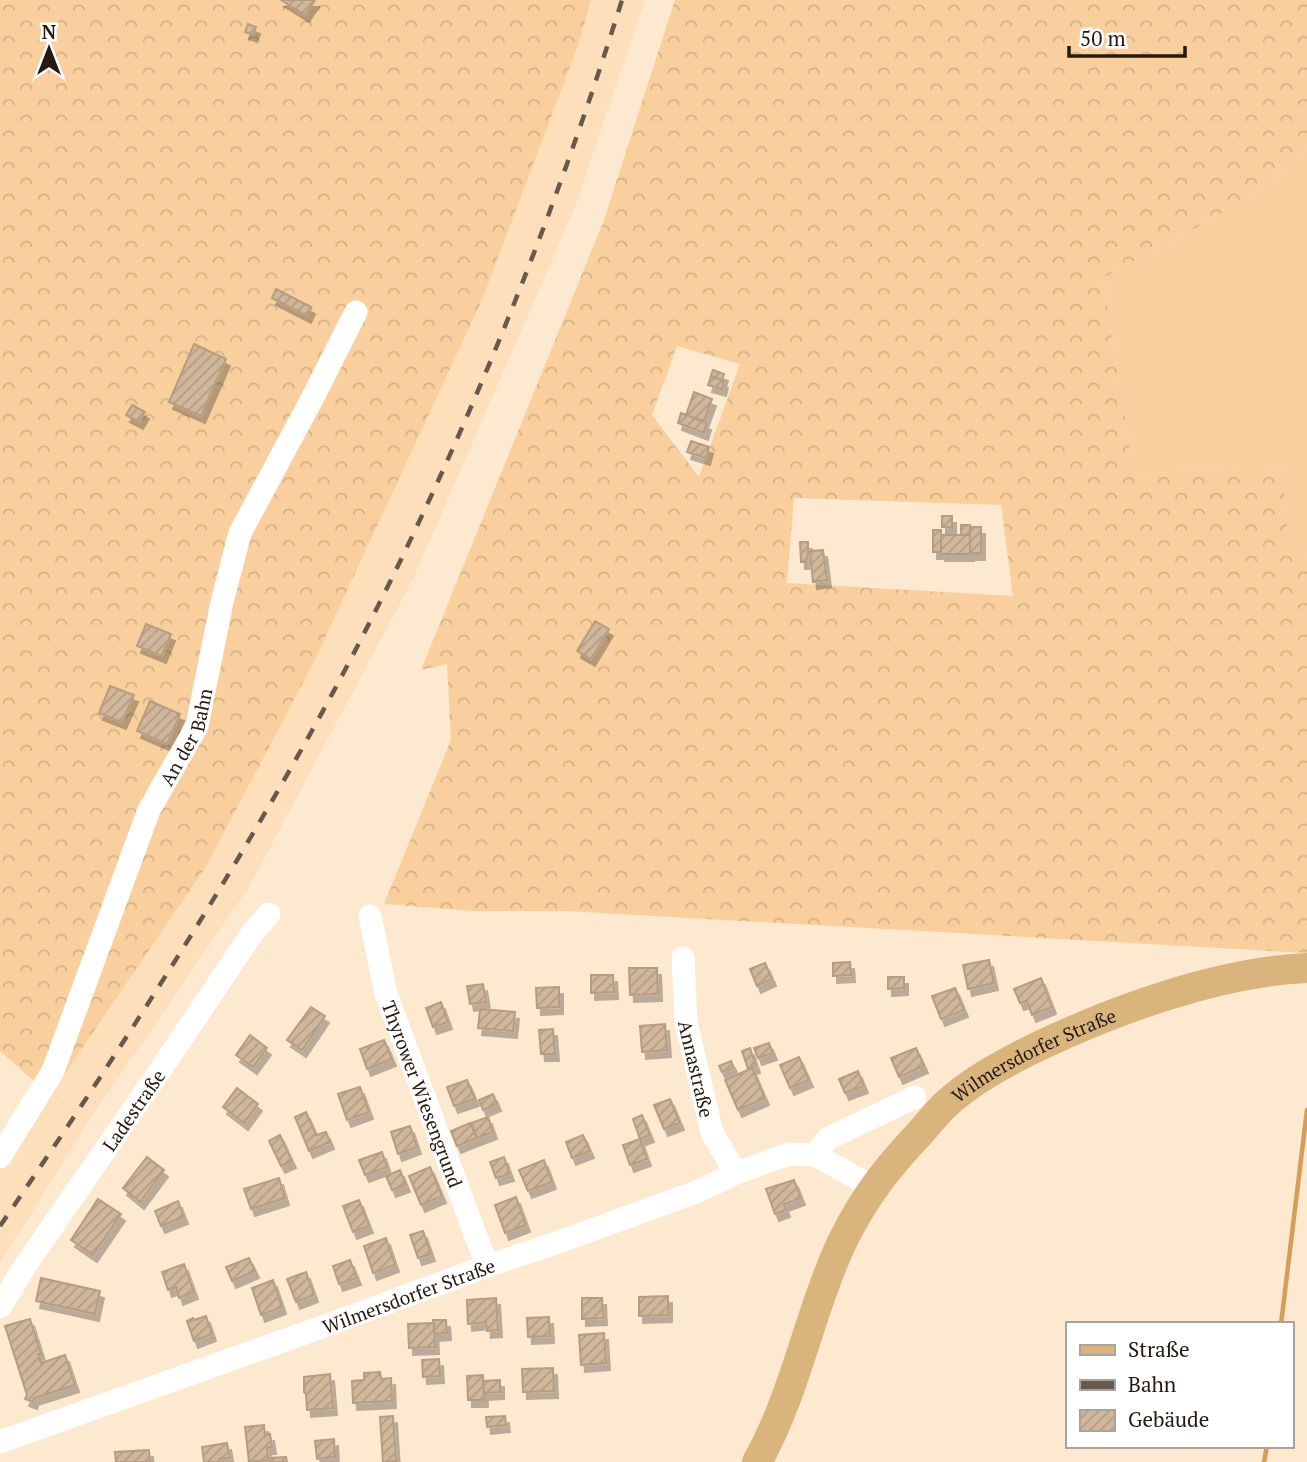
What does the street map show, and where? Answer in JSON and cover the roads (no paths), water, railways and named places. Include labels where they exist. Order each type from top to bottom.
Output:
[{"type":"main road","name":"Wilmersdorfer Straße","points":[[757,1462],[785,1402],[843,1241],[873,1188],[897,1156],[945,1105],[976,1081],[1009,1061],[1071,1031],[1141,1004],[1263,973],[1301,969]]},
{"type":"street","name":"An der Bahn","points":[[0,1157],[53,1071],[149,810],[197,726],[222,602],[240,533],[355,312]]},
{"type":"street","name":"Ladestraße","points":[[0,1307],[25,1266],[253,932],[269,914]]},
{"type":"street","name":"Thyrower Wiesengrund","points":[[370,916],[386,994],[487,1266]]},
{"type":"street","name":"Annastraße","points":[[683,958],[686,1022],[712,1133],[736,1173]]},
{"type":"street","points":[[873,1188],[815,1155],[827,1139],[915,1097]]},
{"type":"street","name":"Wilmersdorfer Straße","points":[[0,1442],[487,1266],[555,1244],[789,1154],[815,1155]]},
{"type":"waterway","points":[[1281,1322],[1307,1110]]},
{"type":"waterway","points":[[1264,1462],[1267,1448]]},
{"type":"railway","points":[[0,1226],[133,1027],[218,892],[298,755],[380,602],[496,349],[563,176],[622,0]]}]
